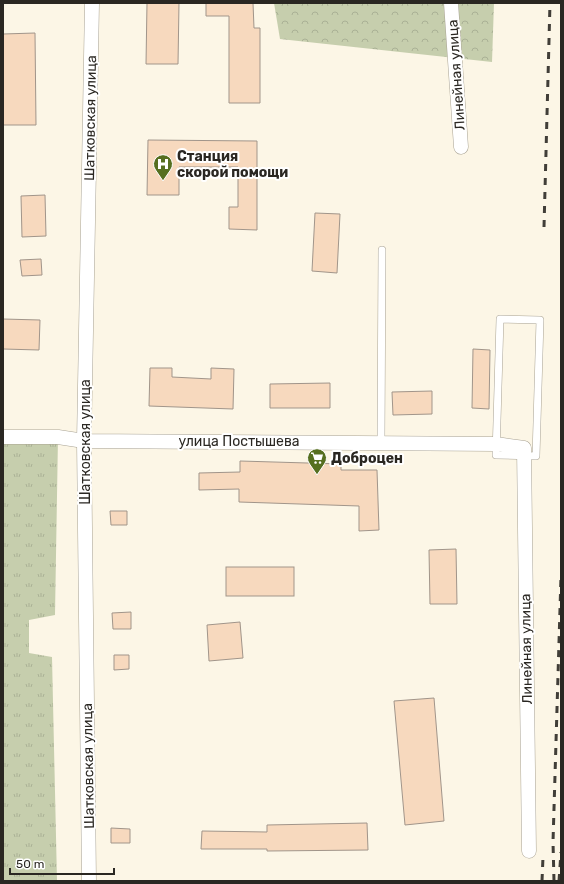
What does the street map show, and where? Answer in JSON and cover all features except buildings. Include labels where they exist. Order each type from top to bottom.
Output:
[{"type":"street","name":"Шатковская улица","points":[[89,881],[84,441],[92,3]]},
{"type":"street","name":"Линейная улица","points":[[451,3],[461,147]]},
{"type":"street","name":"улица Постышева","points":[[3,438],[58,437],[84,441],[496,444],[524,452]]},
{"type":"street","name":"Линейная улица","points":[[524,452],[528,850]]},
{"type":"lane","points":[[381,442],[382,250]]},
{"type":"lane","points":[[496,444],[500,319],[540,320],[536,456],[524,452]]},
{"type":"green space","points":[[274,3],[494,3],[492,62],[280,39]]},
{"type":"green space","points":[[3,437],[58,437],[55,615],[29,620],[29,653],[52,657],[57,881],[3,881]]},
{"type":"railway","points":[[544,227],[550,3]]},
{"type":"railway","points":[[554,881],[553,842],[561,576]]},
{"type":"railway","points":[[559,881],[561,852]]},
{"type":"railway","points":[[542,881],[543,857]]},
{"type":"place","name":"Станция скорой помощи","points":[[163,181]]},
{"type":"place","name":"Доброцен","points":[[317,475]]}]
